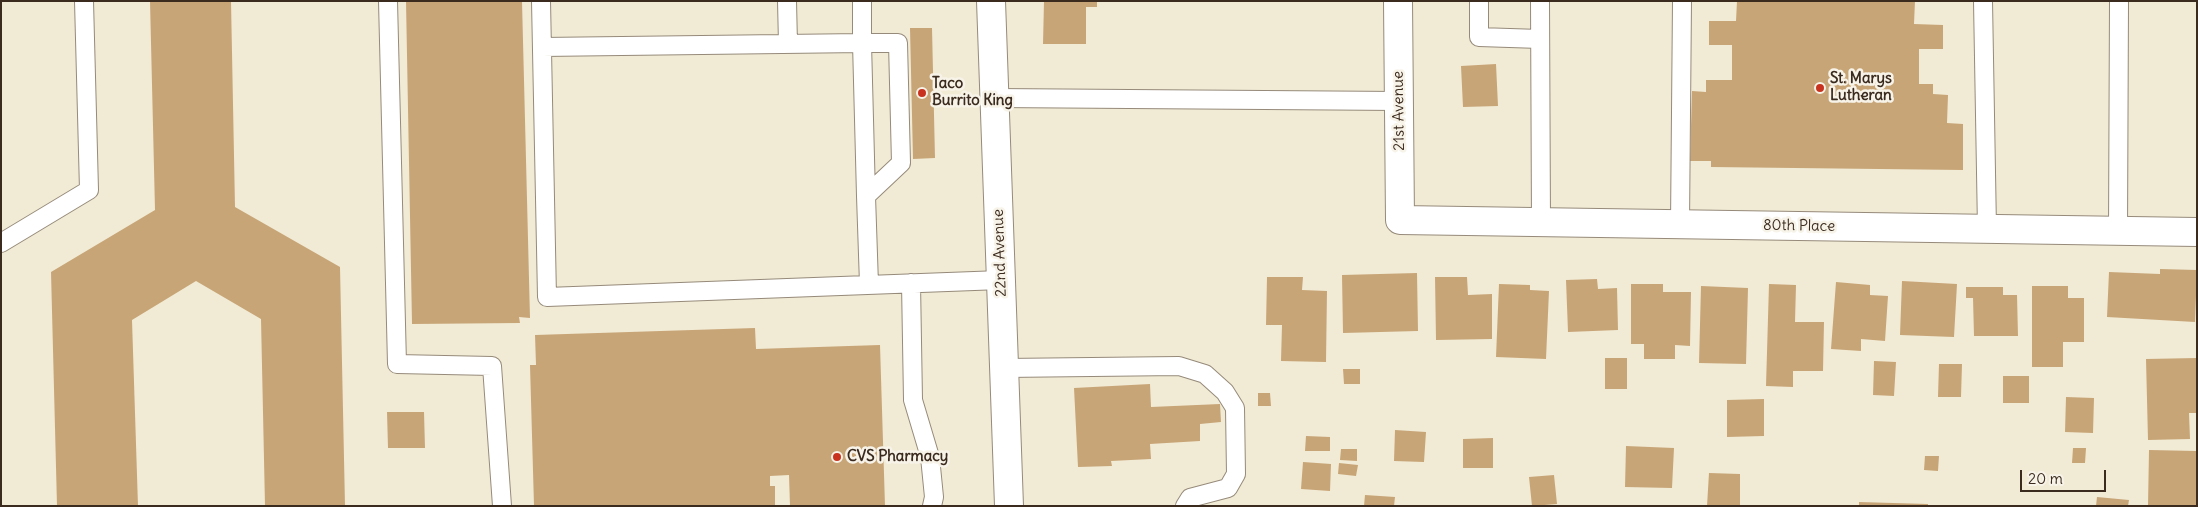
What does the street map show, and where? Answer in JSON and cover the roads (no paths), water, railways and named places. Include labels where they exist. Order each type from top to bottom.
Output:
[{"type":"street","name":"22nd Avenue","points":[[992,1],[1009,506]]},
{"type":"street","name":"21st Avenue","points":[[1398,1],[1400,220]]},
{"type":"street","name":"80th Place","points":[[1400,220],[2197,232]]},
{"type":"lane","points":[[1,243],[89,190],[84,1]]},
{"type":"lane","points":[[388,1],[397,364],[492,366],[502,506]]},
{"type":"lane","points":[[541,1],[547,297],[1001,280]]},
{"type":"lane","points":[[787,1],[788,44]]},
{"type":"lane","points":[[862,1],[868,284]]},
{"type":"lane","points":[[1479,1],[1478,37],[1540,39]]},
{"type":"lane","points":[[1540,1],[1541,223]]},
{"type":"lane","points":[[1680,224],[1682,1]]},
{"type":"lane","points":[[1983,1],[1987,229]]},
{"type":"lane","points":[[2118,231],[2119,1]]},
{"type":"lane","points":[[542,47],[898,43],[901,163],[866,196]]},
{"type":"lane","points":[[995,98],[1399,102]]},
{"type":"lane","points":[[911,283],[914,400],[930,457],[934,497],[932,506]]},
{"type":"lane","points":[[1004,368],[1179,366],[1205,374],[1225,392],[1235,408],[1236,474],[1228,488],[1190,498],[1185,506]]},
{"type":"place","name":"St. Marys Lutheran","points":[[1820,88]]},
{"type":"place","name":"Taco Burrito King","points":[[922,93]]},
{"type":"place","name":"CVS Pharmacy","points":[[837,457]]}]
